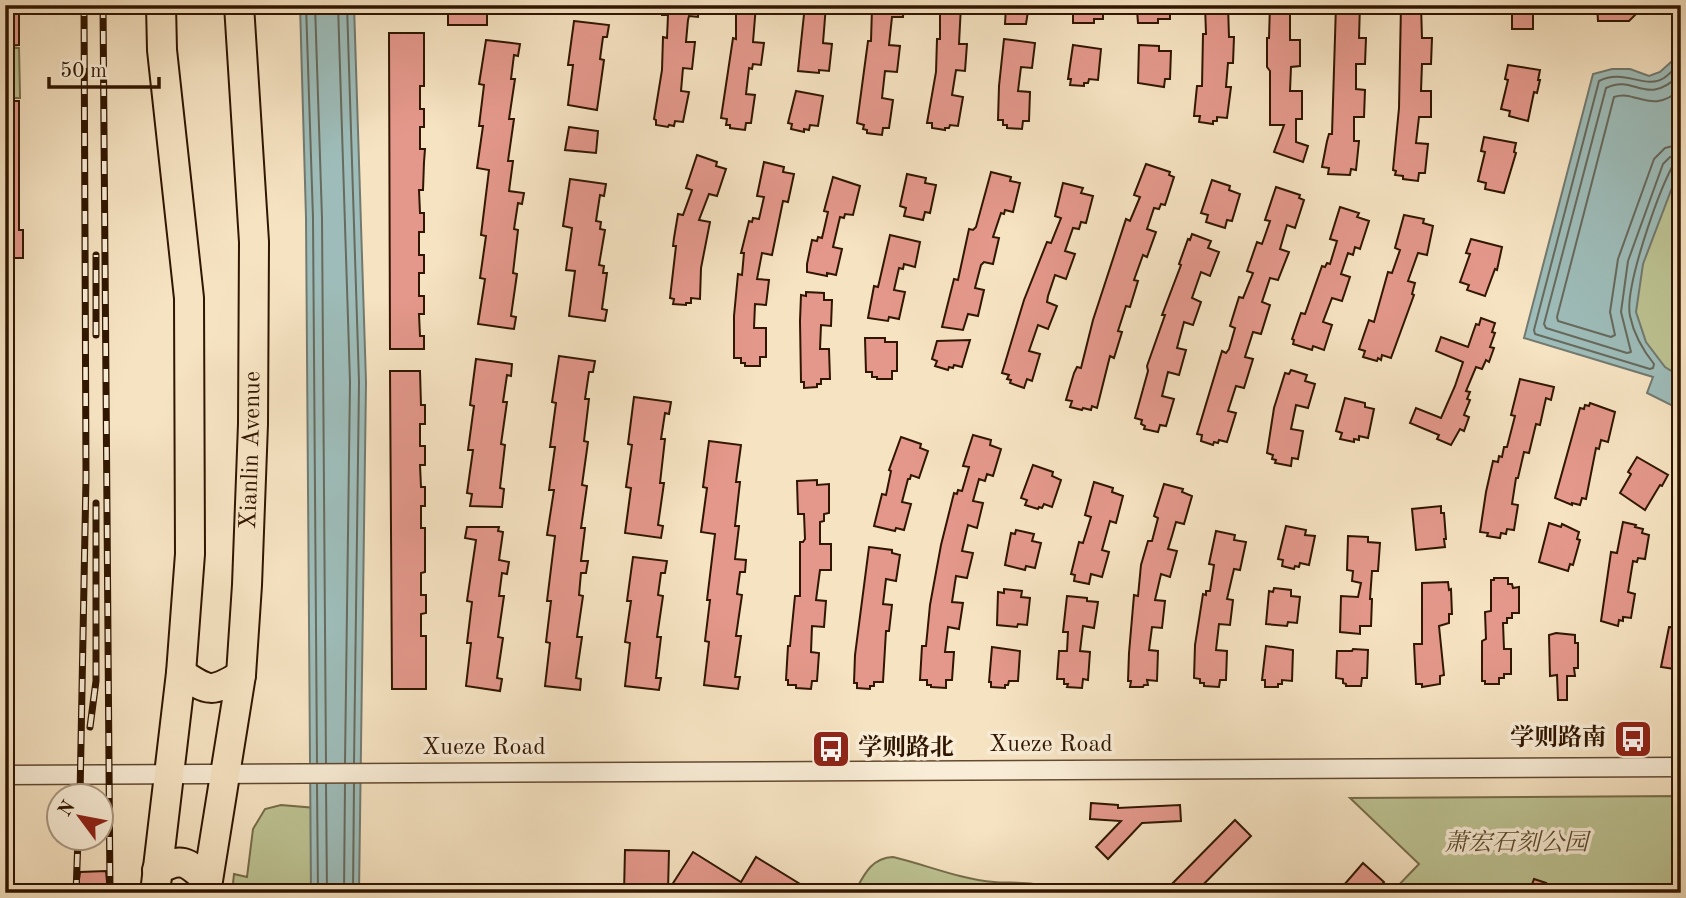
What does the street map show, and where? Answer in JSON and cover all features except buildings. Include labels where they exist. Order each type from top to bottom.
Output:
[{"type":"main road","points":[[156,881],[181,673],[190,554],[189,298],[162,50],[161,5]]},
{"type":"main road","name":"Xianlin Avenue","points":[[206,886],[241,675],[253,437],[254,242],[239,5]]},
{"type":"main road","points":[[181,673],[202,688],[220,687],[241,675]]},
{"type":"main road","points":[[156,881],[174,861],[189,863],[206,886]]},
{"type":"street","name":"Xueze Road","points":[[5,775],[1681,766]]},
{"type":"green space","points":[[5,48],[19,48],[20,98],[5,98]]},
{"type":"green space","points":[[1681,148],[1681,385],[1635,331],[1632,288]]},
{"type":"green space","name":"萧宏石刻公园","points":[[1681,796],[1681,893],[1391,893],[1419,864],[1350,798]]},
{"type":"green space","points":[[281,805],[316,808],[312,893],[232,893],[234,874],[247,877],[253,829],[265,809]]},
{"type":"green space","points":[[893,857],[968,878],[1033,884],[1052,893],[854,893],[874,864]]},
{"type":"water","points":[[300,5],[354,5],[366,382],[359,893],[311,893],[306,218]]},
{"type":"water","points":[[1681,53],[1681,164],[1643,264],[1636,312],[1646,342],[1665,367],[1681,377],[1681,410],[1647,393],[1653,377],[1524,338],[1593,74],[1612,69],[1630,69],[1649,76],[1660,72]]},
{"type":"railway","points":[[80,782],[86,477],[84,5]]},
{"type":"railway","points":[[103,5],[110,893]]},
{"type":"railway","points":[[96,255],[96,335]]},
{"type":"railway","points":[[90,727],[96,681],[96,503]]},
{"type":"railway","points":[[76,893],[77,852]]},
{"type":"place","name":"学则路南","points":[[1633,739]]},
{"type":"place","name":"学则路北","points":[[831,749]]}]
